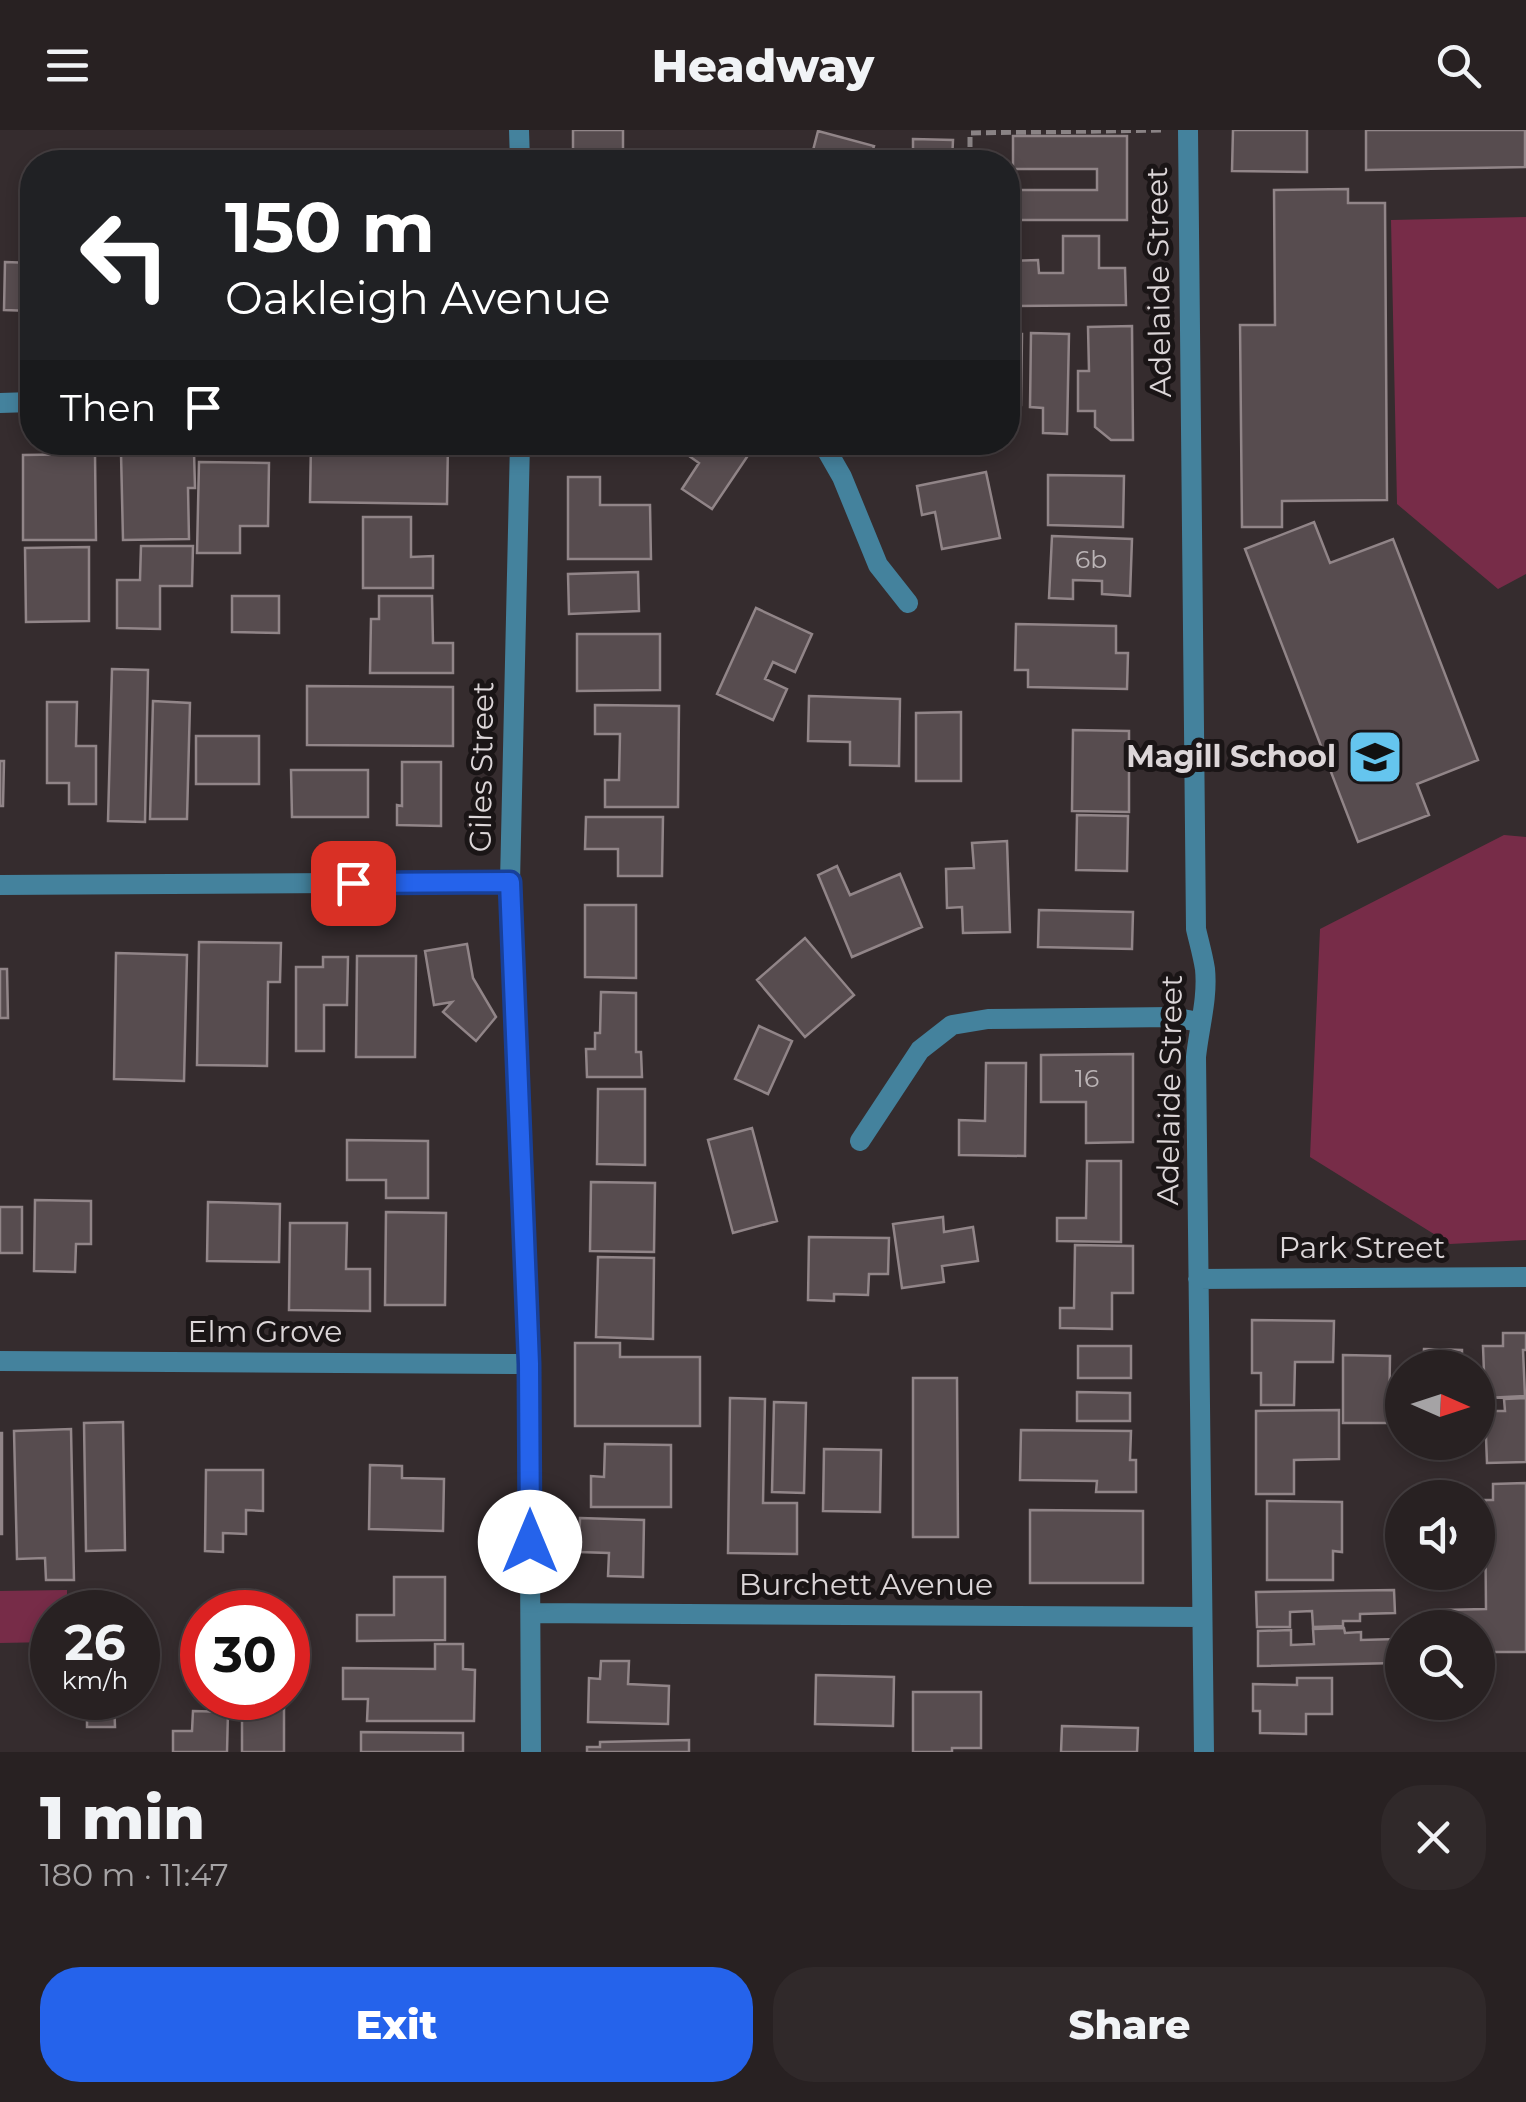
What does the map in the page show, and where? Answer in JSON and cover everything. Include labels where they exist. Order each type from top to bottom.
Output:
[{"type":"street","name":"Adelaide Street","points":[[1188,130],[1196,929],[1205,968],[1205,999],[1196,1057],[1204,1752]]},
{"type":"street","name":"Giles Street","points":[[520,455],[510,882],[529,1364],[532,1752]]},
{"type":"street","points":[[829,455],[878,565],[908,604]]},
{"type":"street","points":[[0,885],[510,882]]},
{"type":"street","points":[[860,1141],[920,1050],[952,1025],[988,1019],[1172,1016],[1199,1022]]},
{"type":"street","name":"Park Street","points":[[1198,1280],[1526,1277]]},
{"type":"street","name":"Elm Grove","points":[[0,1361],[529,1364]]},
{"type":"street","name":"Burchett Avenue","points":[[531,1612],[1202,1617]]},
{"type":"path","points":[[970,150],[970,133],[1165,130]]},
{"type":"shaded area","points":[[1526,217],[1526,574],[1498,589],[1397,504],[1391,220]]},
{"type":"shaded area","points":[[1504,835],[1526,837],[1526,1240],[1450,1244],[1310,1157],[1320,929]]},
{"type":"shaded area","points":[[0,1591],[30,1591],[30,1642],[0,1643]]},
{"type":"building","points":[[573,130],[623,130],[623,150],[573,150]]},
{"type":"building","points":[[1233,130],[1307,130],[1307,172],[1232,171]]},
{"type":"building","points":[[1366,130],[1525,130],[1525,167],[1366,170]]},
{"type":"building","points":[[818,131],[874,146],[873,150],[813,150]]},
{"type":"building","points":[[1013,136],[1127,136],[1127,220],[1020,220],[1020,190],[1097,190],[1097,169],[1020,169],[1020,150],[1013,150]]},
{"type":"building","points":[[913,139],[953,140],[953,150],[913,150]]},
{"type":"building","points":[[1348,189],[1348,203],[1385,203],[1387,500],[1282,501],[1282,527],[1242,527],[1240,325],[1275,325],[1274,190]]},
{"type":"building","points":[[1063,236],[1099,236],[1099,268],[1125,268],[1126,305],[1020,306],[1020,261],[1038,260],[1039,273],[1063,273]]},
{"type":"building","points":[[5,262],[20,263],[20,311],[4,310]]},
{"type":"building","points":[[1132,326],[1133,440],[1111,440],[1095,427],[1095,411],[1078,411],[1078,371],[1089,371],[1088,327]]},
{"type":"building","points":[[1031,333],[1069,334],[1067,434],[1043,433],[1043,408],[1030,407]]},
{"type":"building","points":[[1020,334],[1022,334],[1021,405]]},
{"type":"building","points":[[23,455],[95,455],[96,540],[23,540]]},
{"type":"building","points":[[121,455],[194,455],[195,488],[188,488],[189,539],[123,540]]},
{"type":"building","points":[[311,455],[448,455],[447,504],[310,502]]},
{"type":"building","points":[[688,455],[748,455],[712,509],[682,489],[699,463]]},
{"type":"building","points":[[199,462],[269,463],[268,526],[240,526],[240,553],[197,553]]},
{"type":"building","points":[[986,472],[1000,538],[942,549],[935,512],[922,515],[917,486]]},
{"type":"building","points":[[1048,475],[1124,476],[1123,527],[1048,525]]},
{"type":"building","points":[[568,477],[600,477],[600,505],[650,505],[651,559],[568,559]]},
{"type":"building","points":[[363,517],[411,517],[411,557],[433,556],[433,588],[363,588]]},
{"type":"building","points":[[1314,522],[1330,563],[1393,539],[1478,760],[1417,784],[1429,815],[1358,842],[1245,549]]},
{"type":"building","points":[[1052,536],[1132,539],[1130,596],[1102,594],[1102,581],[1073,580],[1073,599],[1049,598]]},
{"type":"building","points":[[141,546],[193,546],[192,586],[160,586],[160,629],[117,628],[117,580],[140,580]]},
{"type":"building","points":[[89,547],[89,621],[26,622],[25,548]]},
{"type":"building","points":[[638,572],[639,611],[569,614],[568,574]]},
{"type":"building","points":[[232,596],[279,596],[279,633],[232,632]]},
{"type":"building","points":[[379,596],[432,596],[433,643],[453,643],[453,673],[370,673],[371,619],[379,619]]},
{"type":"building","points":[[756,608],[812,634],[795,672],[773,662],[765,679],[787,689],[773,720],[717,694]]},
{"type":"building","points":[[1016,624],[1116,626],[1116,653],[1128,653],[1127,689],[1028,687],[1028,670],[1015,670]]},
{"type":"building","points":[[577,634],[660,634],[660,690],[577,691]]},
{"type":"building","points":[[112,669],[148,670],[145,822],[108,821]]},
{"type":"building","points":[[307,686],[453,687],[453,746],[307,745]]},
{"type":"building","points":[[809,696],[900,699],[899,766],[850,765],[850,742],[808,741]]},
{"type":"building","points":[[153,701],[190,703],[187,819],[150,819]]},
{"type":"building","points":[[47,702],[77,702],[76,746],[96,746],[96,804],[69,804],[69,783],[47,783]]},
{"type":"building","points":[[595,705],[679,706],[678,807],[605,807],[605,780],[619,780],[620,734],[595,734]]},
{"type":"building","points":[[961,712],[961,781],[916,781],[916,713]]},
{"type":"building","points":[[1073,730],[1129,731],[1129,812],[1072,811]]},
{"type":"building","points":[[196,736],[259,736],[259,784],[196,784]]},
{"type":"building","points":[[0,761],[4,761],[3,806],[0,806]]},
{"type":"building","points":[[402,762],[441,762],[441,826],[397,825],[397,805],[402,806]]},
{"type":"building","points":[[291,770],[368,770],[368,817],[292,817]]},
{"type":"building","points":[[1077,815],[1128,816],[1127,871],[1076,870]]},
{"type":"building","points":[[586,817],[663,817],[662,876],[618,876],[618,849],[585,849]]},
{"type":"building","points":[[1007,841],[1010,932],[963,933],[962,907],[947,908],[946,869],[974,868],[972,843]]},
{"type":"building","points":[[837,866],[850,895],[900,874],[922,927],[852,957],[818,875]]},
{"type":"building","points":[[585,905],[636,905],[636,978],[585,977]]},
{"type":"building","points":[[1039,910],[1133,912],[1132,949],[1038,947]]},
{"type":"building","points":[[805,938],[854,995],[805,1037],[757,980]]},
{"type":"building","points":[[199,942],[281,943],[280,982],[268,982],[267,1066],[197,1065]]},
{"type":"building","points":[[467,944],[473,978],[496,1017],[476,1041],[443,1012],[452,1002],[434,1005],[425,951]]},
{"type":"building","points":[[116,953],[187,955],[184,1081],[114,1079]]},
{"type":"building","points":[[357,956],[416,956],[415,1057],[356,1057]]},
{"type":"building","points":[[323,957],[348,957],[347,1005],[324,1005],[324,1051],[296,1051],[296,967],[323,967]]},
{"type":"building","points":[[0,969],[7,969],[8,1018],[0,1018]]},
{"type":"building","points":[[601,992],[636,993],[636,1052],[641,1052],[642,1077],[587,1077],[586,1049],[595,1049],[595,1033],[600,1033]]},
{"type":"building","points":[[759,1026],[792,1041],[768,1094],[735,1079]]},
{"type":"building","points":[[1133,1054],[1133,1142],[1086,1143],[1086,1102],[1041,1102],[1041,1055]]},
{"type":"building","points":[[986,1063],[1026,1063],[1025,1156],[959,1155],[959,1120],[985,1121]]},
{"type":"building","points":[[598,1089],[645,1089],[645,1165],[597,1164]]},
{"type":"building","points":[[752,1128],[777,1221],[733,1233],[708,1140]]},
{"type":"building","points":[[347,1140],[428,1141],[428,1198],[386,1198],[386,1180],[347,1180]]},
{"type":"building","points":[[1087,1161],[1121,1161],[1121,1242],[1057,1241],[1057,1218],[1086,1218]]},
{"type":"building","points":[[591,1182],[655,1183],[654,1252],[590,1251]]},
{"type":"building","points":[[35,1200],[91,1201],[91,1244],[76,1244],[75,1272],[34,1271]]},
{"type":"building","points":[[208,1202],[280,1204],[279,1262],[207,1261]]},
{"type":"building","points":[[0,1207],[22,1207],[22,1253],[0,1253]]},
{"type":"building","points":[[386,1212],[446,1213],[445,1305],[385,1305]]},
{"type":"building","points":[[943,1217],[944,1232],[973,1227],[978,1261],[942,1266],[944,1282],[902,1288],[893,1224]]},
{"type":"building","points":[[290,1223],[347,1223],[346,1269],[370,1269],[370,1311],[289,1310]]},
{"type":"building","points":[[809,1237],[889,1238],[888,1274],[869,1274],[868,1295],[834,1294],[834,1301],[808,1300]]},
{"type":"building","points":[[1075,1245],[1133,1246],[1133,1293],[1112,1293],[1112,1329],[1060,1328],[1060,1308],[1074,1308]]},
{"type":"building","points":[[598,1257],[654,1258],[653,1339],[596,1337]]},
{"type":"building","points":[[1252,1320],[1334,1321],[1333,1362],[1295,1362],[1294,1405],[1261,1405],[1261,1373],[1252,1373]]},
{"type":"building","points":[[1503,1333],[1526,1333],[1525,1396],[1495,1398],[1495,1350],[1483,1350],[1483,1346],[1503,1346]]},
{"type":"building","points":[[575,1343],[620,1343],[620,1357],[700,1357],[700,1426],[575,1426]]},
{"type":"building","points":[[1078,1346],[1131,1346],[1131,1378],[1078,1378]]},
{"type":"building","points":[[1343,1355],[1385,1356],[1385,1423],[1343,1423]]},
{"type":"building","points":[[913,1378],[957,1378],[958,1537],[913,1537]]},
{"type":"building","points":[[1077,1392],[1130,1393],[1130,1421],[1077,1421]]},
{"type":"building","points":[[730,1398],[765,1399],[763,1503],[797,1503],[797,1554],[728,1553]]},
{"type":"building","points":[[1526,1398],[1526,1462],[1487,1463],[1495,1460],[1495,1411],[1505,1411],[1504,1399]]},
{"type":"building","points":[[774,1402],[806,1403],[804,1493],[772,1492]]},
{"type":"building","points":[[1339,1410],[1339,1459],[1294,1460],[1294,1494],[1256,1494],[1256,1411]]},
{"type":"building","points":[[123,1422],[125,1550],[86,1551],[84,1423]]},
{"type":"building","points":[[71,1429],[74,1580],[46,1580],[45,1558],[17,1559],[14,1431]]},
{"type":"building","points":[[1021,1430],[1131,1431],[1130,1460],[1136,1460],[1136,1492],[1096,1492],[1097,1481],[1020,1480]]},
{"type":"building","points":[[2,1433],[2,1534],[0,1534]]},
{"type":"building","points":[[605,1444],[671,1445],[671,1507],[591,1507],[591,1476],[604,1477]]},
{"type":"building","points":[[824,1449],[881,1450],[880,1512],[823,1511]]},
{"type":"building","points":[[370,1465],[402,1466],[402,1478],[444,1479],[443,1531],[369,1529]]},
{"type":"building","points":[[206,1470],[263,1470],[263,1511],[246,1510],[246,1534],[223,1533],[223,1552],[205,1551]]},
{"type":"building","points":[[1526,1483],[1526,1652],[1495,1652],[1495,1610],[1442,1610],[1486,1609],[1486,1590],[1495,1590],[1495,1484]]},
{"type":"building","points":[[1267,1501],[1342,1502],[1342,1552],[1333,1551],[1333,1580],[1267,1580]]},
{"type":"building","points":[[1030,1510],[1143,1511],[1143,1583],[1030,1583]]},
{"type":"building","points":[[580,1518],[644,1520],[643,1577],[608,1576],[609,1553],[579,1552]]},
{"type":"building","points":[[394,1577],[445,1577],[445,1640],[357,1641],[357,1615],[394,1615]]},
{"type":"building","points":[[1394,1590],[1395,1610],[1360,1614],[1360,1621],[1343,1621],[1343,1626],[1313,1627],[1312,1611],[1290,1612],[1290,1627],[1257,1627],[1256,1592]]},
{"type":"building","points":[[1344,1628],[1345,1633],[1361,1632],[1361,1640],[1385,1639],[1385,1663],[1258,1666],[1258,1631],[1291,1630],[1291,1645],[1314,1644],[1313,1629]]},
{"type":"building","points":[[435,1644],[463,1644],[463,1669],[475,1670],[474,1721],[367,1721],[368,1699],[343,1699],[343,1668],[435,1669]]},
{"type":"building","points":[[601,1661],[629,1661],[628,1684],[669,1686],[668,1724],[588,1722],[589,1678],[600,1679]]},
{"type":"building","points":[[816,1675],[894,1677],[893,1726],[815,1724]]},
{"type":"building","points":[[1297,1678],[1332,1678],[1332,1714],[1306,1714],[1306,1734],[1260,1733],[1260,1711],[1253,1711],[1253,1684],[1297,1685]]},
{"type":"building","points":[[913,1692],[981,1692],[981,1748],[913,1752]]},
{"type":"building","points":[[87,1720],[115,1720],[115,1727],[87,1727]]},
{"type":"building","points":[[193,1720],[228,1720],[227,1752],[173,1752],[173,1731],[192,1731]]},
{"type":"building","points":[[242,1720],[284,1720],[284,1752],[242,1752]]},
{"type":"building","points":[[1062,1726],[1138,1728],[1137,1752],[1061,1752]]},
{"type":"building","points":[[361,1732],[463,1733],[463,1752],[361,1752]]},
{"type":"building","points":[[689,1740],[689,1752],[587,1752],[587,1747],[600,1747],[600,1742]]},
{"type":"place","name":"Magill School","points":[[1375,757]]},
{"type":"route","points":[[353,883],[510,882],[529,1364],[530,1542]]}]
